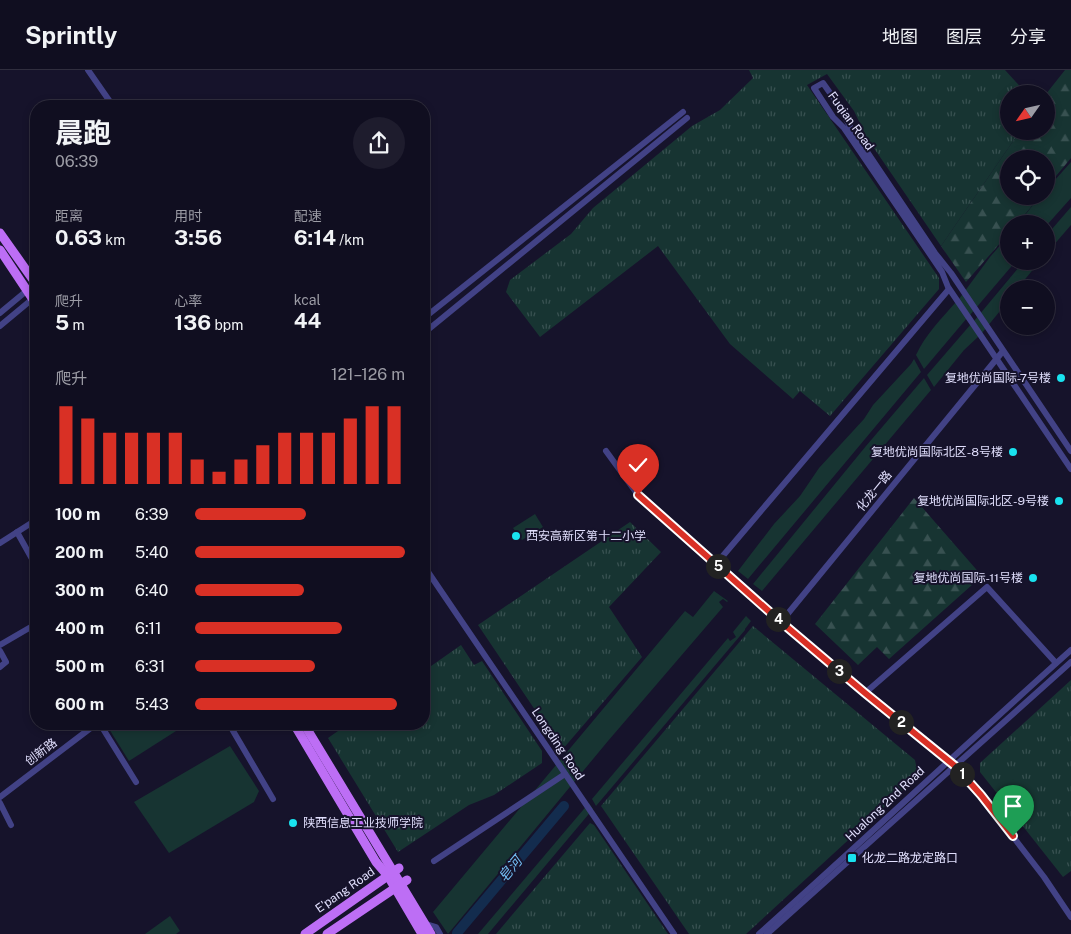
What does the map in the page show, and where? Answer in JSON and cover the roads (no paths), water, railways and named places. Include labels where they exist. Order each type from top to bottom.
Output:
[{"type":"main road","points":[[0,233],[30,276]]},
{"type":"main road","points":[[0,250],[30,294]]},
{"type":"main road","points":[[298,730],[376,862],[394,872]]},
{"type":"main road","points":[[308,730],[432,934]]},
{"type":"main road","name":"E'pang Road","points":[[305,934],[394,872]]},
{"type":"main road","points":[[401,884],[422,934]]},
{"type":"main road","name":"E'pang Road","points":[[327,934],[401,884]]},
{"type":"street","points":[[88,70],[109,100]]},
{"type":"street","name":"Fuqian Road","points":[[1071,450],[870,157],[823,83],[814,88],[833,117],[844,128],[942,272],[949,290],[1071,469]]},
{"type":"street","points":[[430,313],[683,112]]},
{"type":"street","points":[[430,327],[687,118]]},
{"type":"street","points":[[0,313],[30,288]]},
{"type":"street","points":[[716,564],[949,290]]},
{"type":"street","points":[[0,326],[30,304]]},
{"type":"street","name":"化龙一路","points":[[781,622],[1003,351]]},
{"type":"street","points":[[606,451],[638,495],[781,622],[955,766],[981,795],[1044,877],[1071,916]]},
{"type":"street","points":[[0,543],[30,524]]},
{"type":"street","points":[[17,532],[30,555]]},
{"type":"street","name":"Longding Road","points":[[430,575],[674,934]]},
{"type":"street","points":[[865,693],[987,587],[1056,663]]},
{"type":"street","points":[[0,645],[30,628]]},
{"type":"street","name":"Hualong 2nd Road","points":[[759,934],[1071,650]]},
{"type":"street","points":[[0,651],[6,662],[0,666]]},
{"type":"street","name":"Hualong 2nd Road","points":[[767,934],[1071,662]]},
{"type":"street","name":"创新路","points":[[0,797],[88,730]]},
{"type":"street","points":[[104,730],[136,782]]},
{"type":"street","points":[[233,730],[273,799]]},
{"type":"street","points":[[434,861],[565,774]]},
{"type":"street","points":[[0,803],[11,825]]},
{"type":"street","points":[[426,924],[436,927],[440,934]]},
{"type":"waterway","name":"皂河","points":[[457,933],[564,806]]},
{"type":"place","name":"复地优尚国际-7号楼","points":[[1061,378]]},
{"type":"place","name":"复地优尚国际北区-8号楼","points":[[1013,452]]},
{"type":"place","name":"复地优尚国际北区-9号楼","points":[[1059,501]]},
{"type":"place","name":"西安高新区第十二小学","points":[[516,536]]},
{"type":"place","name":"复地优尚国际-11号楼","points":[[1033,578]]},
{"type":"place","name":"陕西信息工业技师学院","points":[[293,823]]},
{"type":"place","name":"化龙二路龙定路口","points":[[852,858]]}]
